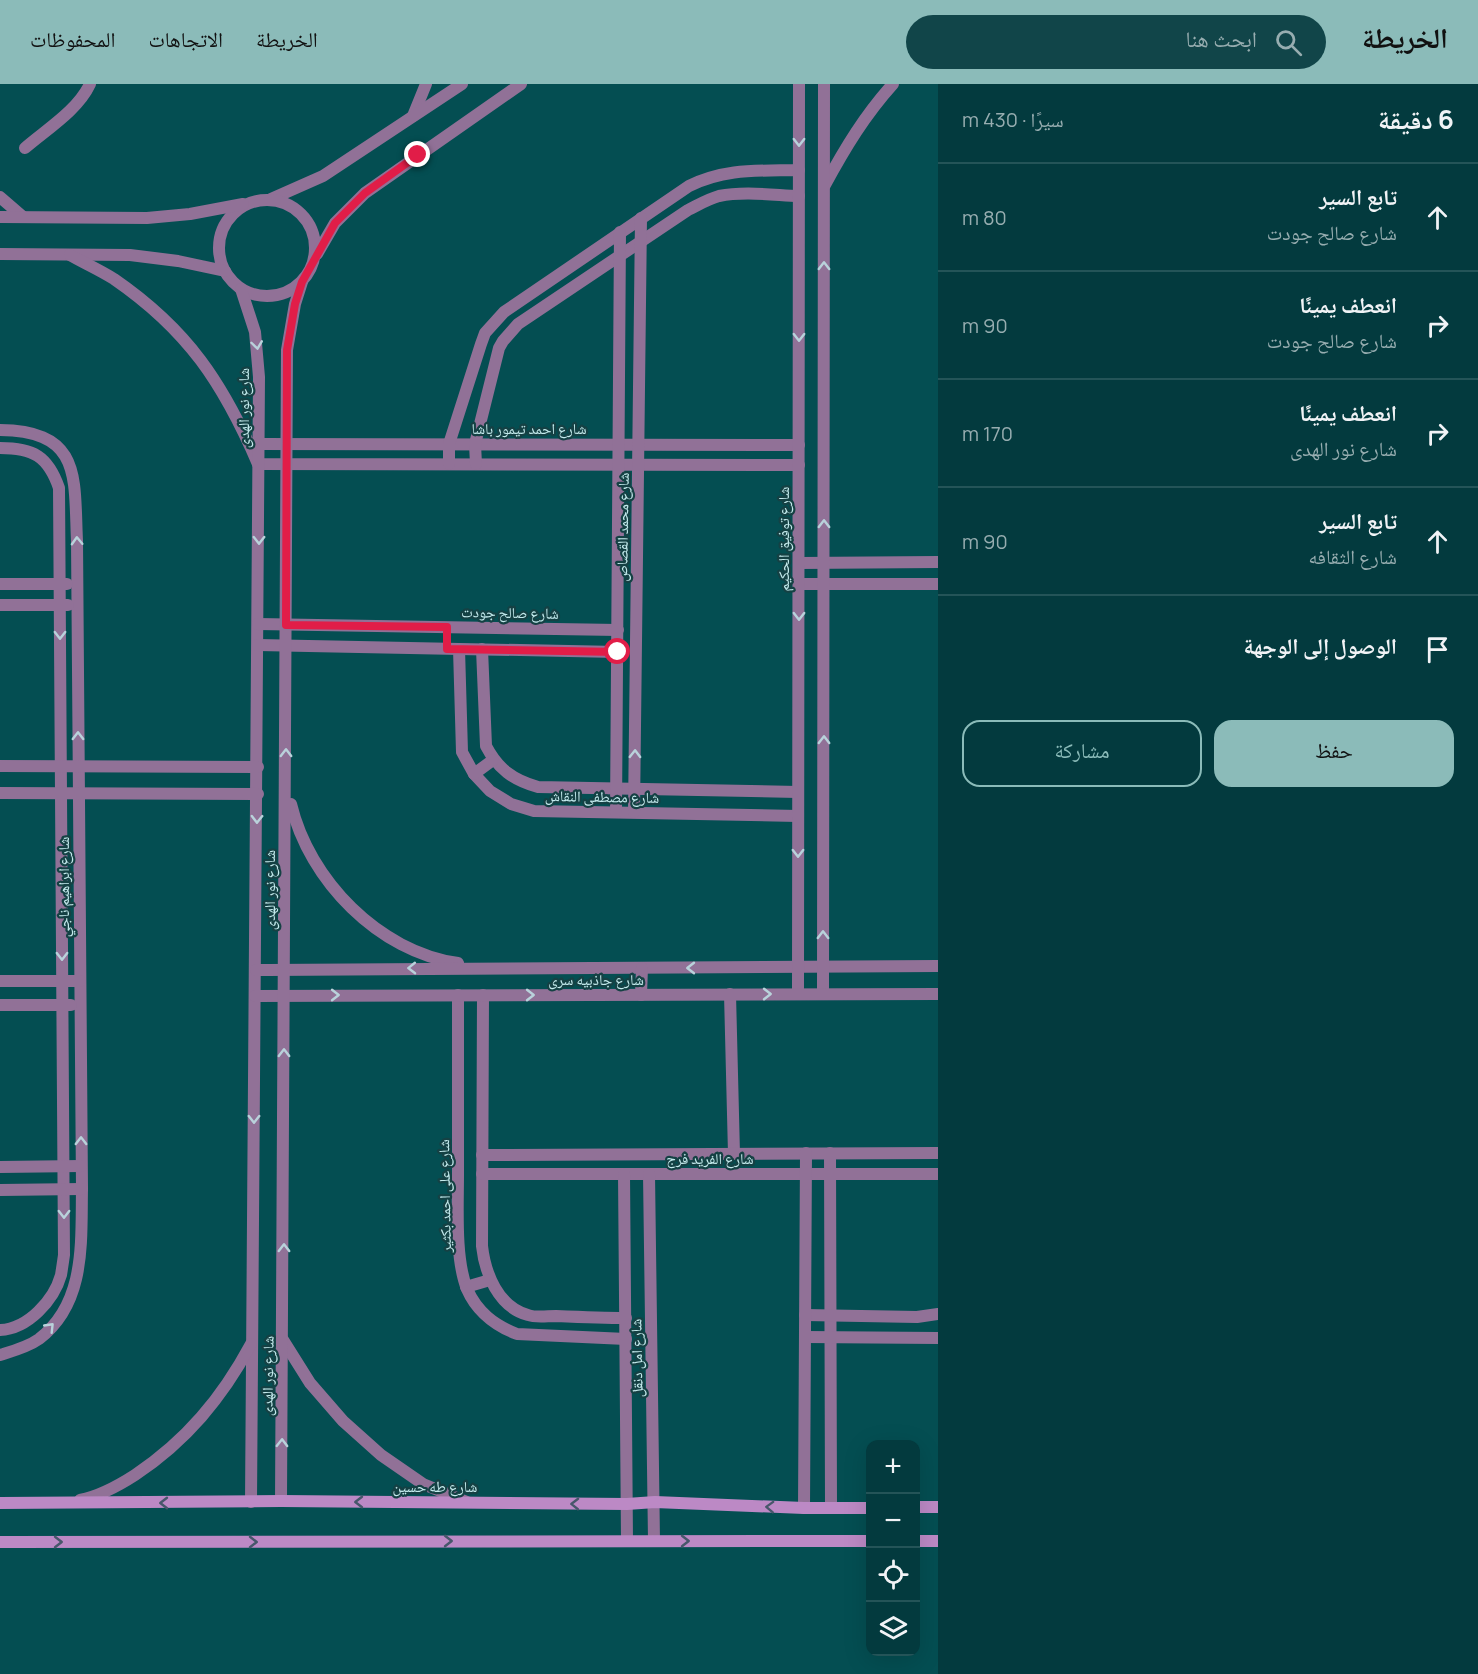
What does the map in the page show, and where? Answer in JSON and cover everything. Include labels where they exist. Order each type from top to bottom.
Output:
[{"type":"street","points":[[25,148],[76,104],[90,84]]},
{"type":"street","points":[[413,117],[426,84]]},
{"type":"street","points":[[269,200],[323,176],[462,84]]},
{"type":"street","points":[[252,202],[240,208],[222,230],[219,244],[220,258],[225,271],[241,289],[266,297],[279,295],[292,290],[302,282],[335,223],[365,193],[521,84]]},
{"type":"street","name":"شارع توفيق الحكيم","points":[[798,994],[799,84]]},
{"type":"street","points":[[823,994],[824,84]]},
{"type":"street","points":[[824,186],[852,136],[893,84]]},
{"type":"street","points":[[449,464],[449,444],[485,333],[493,322],[520,300],[689,186],[718,174],[733,171],[799,170]]},
{"type":"street","points":[[476,465],[475,444],[499,348],[503,340],[518,324],[688,210],[717,196],[737,194],[799,196]]},
{"type":"street","points":[[0,196],[22,216]]},
{"type":"street","points":[[0,217],[147,218],[211,211],[269,200],[284,202],[307,220],[314,234],[316,249],[314,261]]},
{"type":"street","name":"شارع محمد القصاص","points":[[634,812],[641,218]]},
{"type":"street","name":"شارع محمد القصاص","points":[[616,812],[620,232]]},
{"type":"street","points":[[0,254],[106,253],[154,257],[225,271]]},
{"type":"street","points":[[70,255],[112,278],[151,306],[185,340],[220,386],[239,420],[258,464],[799,465]]},
{"type":"street","name":"شارع نور الهدى","points":[[281,1501],[287,350],[295,304],[302,282]]},
{"type":"street","name":"شارع نور الهدى","points":[[241,289],[253,321],[259,354],[258,794],[251,1502]]},
{"type":"street","points":[[0,430],[38,434],[55,443],[41,457],[20,448],[0,448]]},
{"type":"street","name":"شارع ابراهيم ناجي","points":[[0,1355],[38,1340],[63,1313],[74,1287],[81,1258],[79,794],[74,479],[68,459],[55,443]]},
{"type":"street","name":"شارع احمد تيمور باشا","points":[[258,444],[799,445]]},
{"type":"street","name":"شارع ابراهيم ناجي","points":[[0,1330],[9,1330],[26,1321],[41,1309],[53,1293],[61,1275],[64,1256],[59,488],[53,470],[41,457]]},
{"type":"street","points":[[799,563],[938,562]]},
{"type":"street","points":[[0,585],[77,584]]},
{"type":"street","points":[[799,584],[938,584]]},
{"type":"street","points":[[0,605],[77,604]]},
{"type":"street","name":"شارع صالح جودت","points":[[258,624],[618,630]]},
{"type":"street","name":"شارع مصطفى النقاش","points":[[447,627],[453,649],[462,752],[474,774],[490,791],[511,804],[534,811],[798,816]]},
{"type":"street","points":[[258,645],[618,652]]},
{"type":"street","points":[[474,774],[493,760],[486,746],[482,649]]},
{"type":"street","name":"شارع مصطفى النقاش","points":[[493,760],[505,773],[520,782],[537,787],[798,792]]},
{"type":"street","points":[[0,766],[258,766]]},
{"type":"street","points":[[286,784],[295,820],[310,854],[330,885],[355,912],[385,934],[418,951],[453,962],[489,967]]},
{"type":"street","points":[[0,793],[258,794]]},
{"type":"street","name":"شارع جاذبيه سرى","points":[[255,970],[938,966]]},
{"type":"street","points":[[641,994],[642,968]]},
{"type":"street","points":[[0,981],[80,981]]},
{"type":"street","points":[[730,994],[734,1154]]},
{"type":"street","name":"شارع جاذبيه سرى","points":[[255,996],[938,994]]},
{"type":"street","name":"شارع على احمد بكثير","points":[[458,995],[458,1230],[466,1287],[474,1303],[486,1317],[500,1327],[517,1334],[626,1339]]},
{"type":"street","points":[[483,995],[482,1246],[484,1263],[490,1280],[500,1295],[513,1307],[528,1315],[626,1318]]},
{"type":"street","points":[[0,1005],[80,1005]]},
{"type":"street","points":[[804,1508],[806,1153]]},
{"type":"street","points":[[830,1153],[831,1508]]},
{"type":"street","name":"شارع الفريد فرج","points":[[482,1155],[938,1153]]},
{"type":"street","points":[[0,1167],[81,1166]]},
{"type":"street","name":"شارع الفريد فرج","points":[[482,1174],[938,1174]]},
{"type":"street","name":"شارع امل دنقل","points":[[624,1174],[627,1541]]},
{"type":"street","name":"شارع امل دنقل","points":[[649,1174],[654,1541]]},
{"type":"street","points":[[0,1190],[82,1189]]},
{"type":"street","points":[[466,1287],[490,1280]]},
{"type":"street","points":[[805,1316],[917,1317],[938,1314]]},
{"type":"street","points":[[805,1337],[938,1338]]},
{"type":"street","points":[[62,1503],[94,1497],[123,1482],[176,1444],[219,1396],[253,1340]]},
{"type":"street","points":[[283,1340],[310,1383],[343,1421],[381,1455],[423,1484],[467,1502]]},
{"type":"street","name":"شارع طه حسين","points":[[0,1503],[281,1501],[627,1504],[655,1502],[866,1508]]},
{"type":"street","points":[[920,1508],[938,1507]]},
{"type":"street","points":[[0,1542],[866,1541]]},
{"type":"street","points":[[920,1541],[938,1541]]},
{"type":"route","points":[[418,155],[365,193],[335,223],[302,282],[295,304],[287,350],[286,625],[447,627],[447,649],[618,652]]}]
